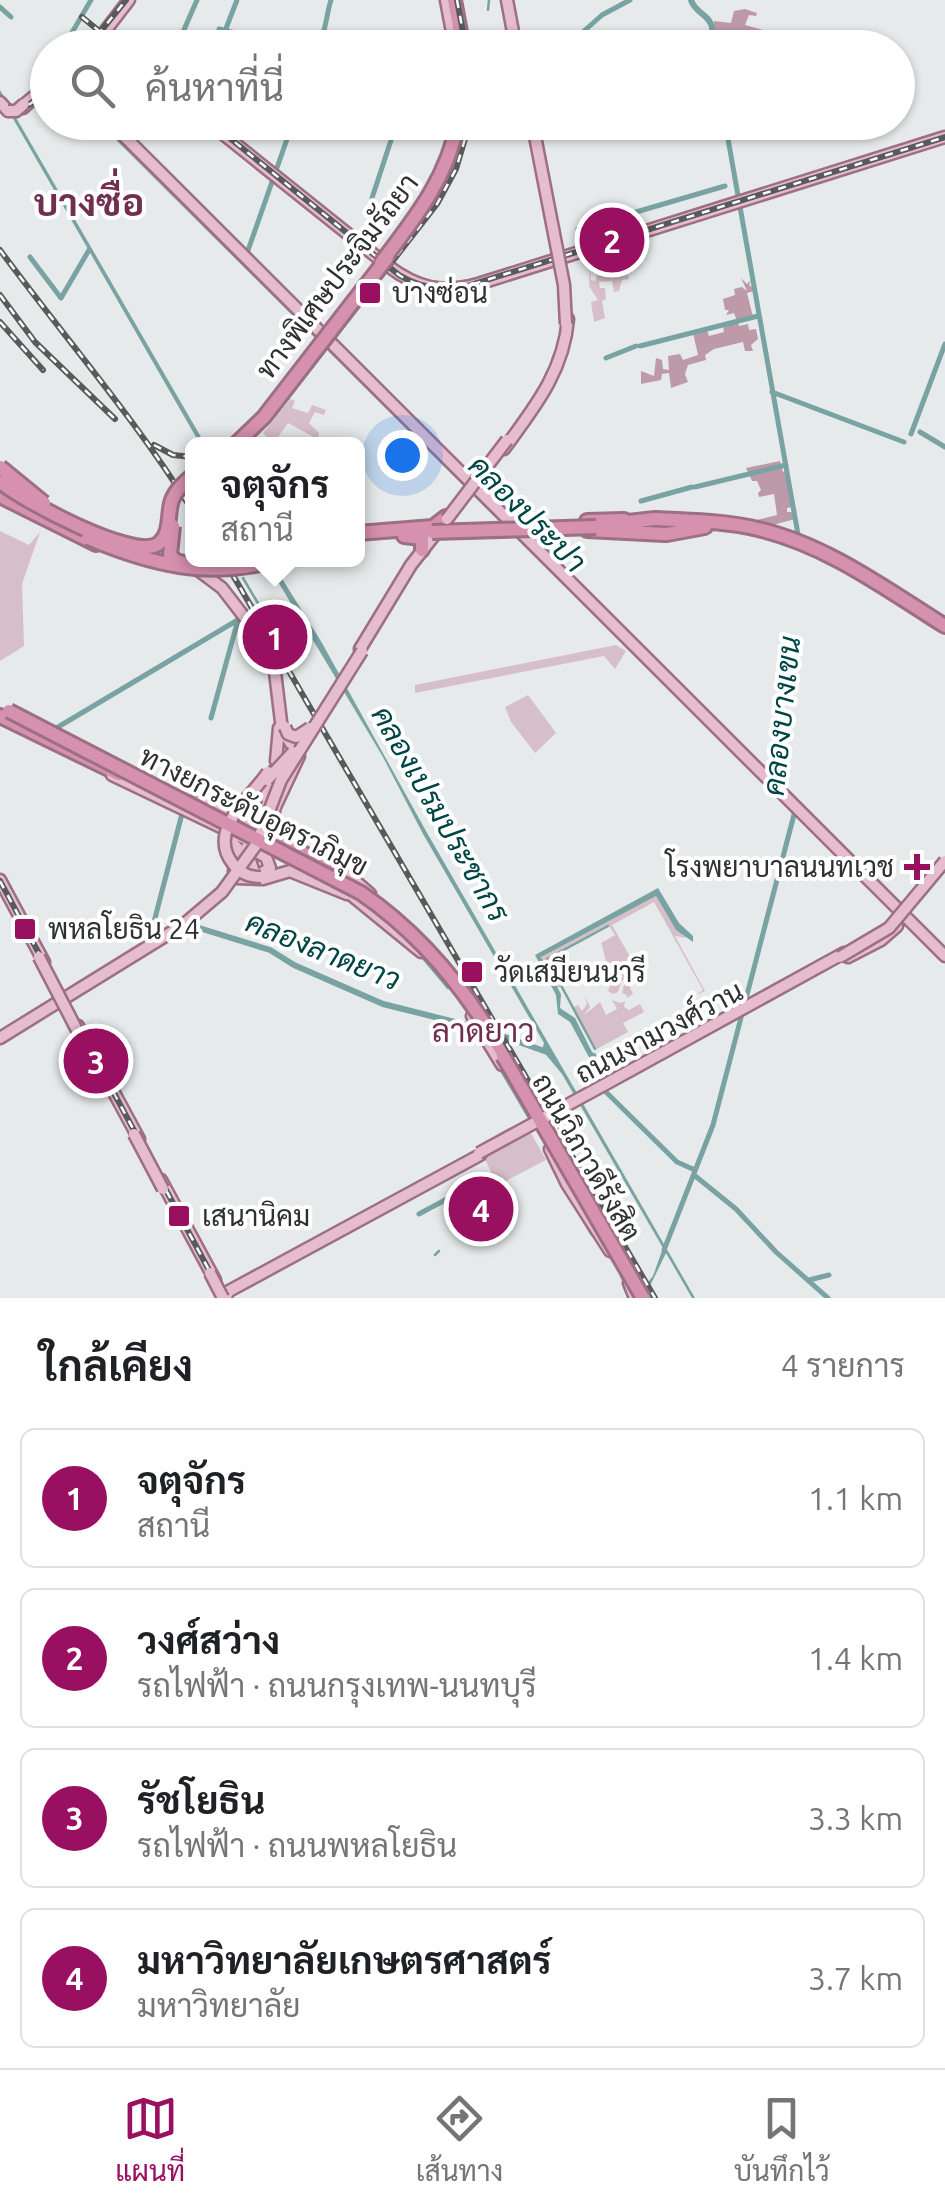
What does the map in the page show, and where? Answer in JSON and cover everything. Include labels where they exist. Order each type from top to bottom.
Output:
[{"type":"highway","points":[[450,0],[456,30]]},
{"type":"highway","name":"ทางพิเศษประจิมรัถยา","points":[[241,437],[260,418],[435,189],[454,140]]},
{"type":"highway","name":"ทางพิเศษประจิมรัถยา","points":[[241,437],[274,404],[428,205],[451,161],[455,140]]},
{"type":"highway","points":[[362,287],[424,205],[440,177]]},
{"type":"highway","points":[[3,486],[65,530],[130,559],[141,560],[164,548],[178,498],[185,488]]},
{"type":"highway","points":[[3,486],[143,544],[162,540],[172,499],[185,486]]},
{"type":"highway","points":[[3,486],[57,524],[157,564],[188,569],[240,567]]},
{"type":"highway","points":[[3,486],[38,510],[106,542],[153,560],[185,565]]},
{"type":"highway","points":[[173,519],[170,555],[185,563]]},
{"type":"highway","points":[[365,536],[413,531],[447,519]]},
{"type":"highway","points":[[365,536],[726,521],[815,552],[945,627]]},
{"type":"highway","points":[[530,528],[620,522],[659,524]]},
{"type":"highway","points":[[596,525],[620,522]]},
{"type":"highway","points":[[365,535],[413,531],[429,543],[444,534],[707,522],[745,527]]},
{"type":"highway","points":[[530,528],[568,530]]},
{"type":"highway","points":[[2,710],[23,717]]},
{"type":"highway","name":"ถนนวิภาวดีรังสิต","points":[[2,710],[308,868],[371,905],[412,938],[452,983],[551,1121],[606,1236]]},
{"type":"highway","name":"ทางยกระดับอุตราภิมุข","points":[[2,710],[120,773],[330,874],[374,901],[461,987],[641,1298]]},
{"type":"highway","name":"ทางยกระดับอุตราภิมุข","points":[[2,710],[346,886],[401,925],[452,983],[498,1051],[621,1261]]},
{"type":"highway","points":[[64,750],[87,754],[155,787]]},
{"type":"highway","name":"ถนนวิภาวดีรังสิต","points":[[120,773],[284,848],[362,896],[422,940],[461,986],[641,1298]]},
{"type":"highway","points":[[257,836],[308,868],[332,870],[359,886],[412,938]]},
{"type":"highway","points":[[362,896],[452,983]]},
{"type":"highway","points":[[491,1038],[537,1110],[551,1121],[570,1184],[621,1261]]},
{"type":"highway","points":[[561,1161],[621,1261]]},
{"type":"highway","points":[[561,1161],[580,1196]]},
{"type":"main road","points":[[106,30],[127,0]]},
{"type":"main road","points":[[508,0],[514,30]]},
{"type":"main road","points":[[4,106],[24,104],[30,99]]},
{"type":"main road","points":[[232,140],[408,281],[452,290],[945,136]]},
{"type":"main road","points":[[128,140],[469,490],[530,528],[945,956]]},
{"type":"main road","points":[[440,177],[453,140]]},
{"type":"main road","points":[[382,260],[446,169],[454,140]]},
{"type":"main road","points":[[535,140],[564,294],[565,324]]},
{"type":"main road","points":[[257,836],[274,788],[429,543],[528,413],[562,345],[568,315],[536,140]]},
{"type":"main road","points":[[536,140],[564,285],[562,345]]},
{"type":"main road","points":[[540,173],[554,236]]},
{"type":"main road","points":[[447,519],[528,413]]},
{"type":"main road","points":[[3,486],[98,534],[172,558],[185,566]]},
{"type":"main road","points":[[429,543],[469,490]]},
{"type":"main road","points":[[186,567],[221,589],[249,622],[270,659],[290,735],[299,737],[319,718]]},
{"type":"main road","points":[[221,589],[247,624],[273,671],[279,717],[273,818]]},
{"type":"main road","points":[[348,679],[349,663],[381,617]]},
{"type":"main road","points":[[0,1035],[183,923],[221,891],[246,858],[274,788],[361,650]]},
{"type":"main road","points":[[221,891],[273,818],[298,762],[298,751],[282,730],[279,697]]},
{"type":"main road","name":"ถนนวิภาวดีรังสิต","points":[[2,710],[64,750],[354,880],[362,896]]},
{"type":"main road","name":"ถนนวิภาวดีรังสิต","points":[[23,717],[44,730]]},
{"type":"main road","points":[[227,837],[236,815],[277,761],[308,737]]},
{"type":"main road","points":[[257,836],[282,747],[293,747]]},
{"type":"main road","points":[[293,747],[295,761],[274,788],[233,815],[226,850],[233,865],[245,875],[261,878],[308,868]]},
{"type":"main road","name":"ถนนวิภาวดีรังสิต","points":[[155,787],[189,806]]},
{"type":"main road","points":[[221,818],[239,812],[274,788]]},
{"type":"main road","points":[[189,806],[257,836]]},
{"type":"main road","points":[[189,806],[238,848],[239,872],[211,901]]},
{"type":"main road","points":[[221,818],[234,812],[257,836]]},
{"type":"main road","points":[[227,837],[257,836]]},
{"type":"main road","name":"ถนนงามวงศ์วาน","points":[[479,1154],[885,933],[945,863]]},
{"type":"main road","name":"ถนนงามวงศ์วาน","points":[[826,965],[889,928],[945,863]]},
{"type":"main road","points":[[211,901],[239,872],[263,879],[308,868]]},
{"type":"main road","name":"ถนนวิภาวดีรังสิต","points":[[308,868],[362,896],[412,938]]},
{"type":"main road","points":[[0,882],[174,1206]]},
{"type":"main road","points":[[36,951],[220,1291]]},
{"type":"main road","name":"ถนนวิภาวดีรังสิต","points":[[491,1038],[551,1121],[573,1194],[606,1236],[629,1283],[641,1298]]},
{"type":"main road","points":[[515,1068],[551,1121]]},
{"type":"main road","points":[[463,1162],[551,1121],[609,1082]]},
{"type":"main road","name":"ถนนงามวงศ์วาน","points":[[220,1291],[463,1162],[551,1121],[609,1082]]},
{"type":"shaded area","points":[[734,11],[757,13],[749,15],[745,25],[763,30],[714,30],[714,21],[731,23]]},
{"type":"shaded area","points":[[623,250],[629,279],[622,280],[619,291],[614,292],[612,281],[599,282],[600,288],[605,288],[605,318],[594,322],[591,302],[598,300],[589,286],[590,261],[591,280],[596,281],[597,274],[607,271],[603,255],[609,253],[616,264],[621,261],[618,252]]},
{"type":"shaded area","points":[[741,278],[747,284],[751,280],[749,285],[754,288],[747,293],[753,317],[738,322],[739,326],[748,324],[749,330],[756,329],[758,339],[751,345],[753,351],[745,351],[743,342],[714,349],[705,355],[706,360],[688,365],[688,382],[671,388],[669,373],[662,374],[661,380],[641,384],[641,371],[654,376],[656,358],[662,360],[663,369],[669,370],[668,356],[680,354],[683,360],[698,355],[693,333],[707,330],[709,336],[724,332],[723,325],[737,321],[734,313],[726,315],[729,310],[725,310],[723,299],[735,295],[734,289],[742,287],[747,291]]},
{"type":"shaded area","points":[[290,399],[295,401],[292,408],[308,413],[312,405],[326,410],[324,415],[315,412],[309,423],[318,437],[288,423],[278,437],[263,433]]},
{"type":"shaded area","points":[[780,461],[783,472],[787,470],[792,507],[787,512],[793,512],[795,519],[762,528],[744,523],[777,515],[774,494],[759,497],[757,481],[752,481],[746,468]]},
{"type":"shaded area","points":[[0,531],[29,545],[40,532],[22,584],[24,646],[0,661]]},
{"type":"shaded area","points":[[616,645],[626,651],[615,669],[604,656],[415,693],[415,685]]},
{"type":"shaded area","points":[[528,695],[556,733],[535,753],[511,722],[505,707]]},
{"type":"shaded area","points":[[656,896],[676,930],[687,938],[675,936],[705,991],[695,996],[703,990],[654,902],[612,925],[629,955],[626,968],[629,969],[633,956],[641,957],[641,964],[629,971],[633,982],[626,978],[633,994],[626,998],[622,993],[625,980],[618,992],[608,991],[610,985],[623,977],[620,971],[607,968],[601,943],[615,935],[609,926],[548,959],[571,1005],[561,987],[557,988],[542,956]]},
{"type":"shaded area","points":[[585,996],[590,1007],[584,1015],[600,1002],[606,1015],[617,1009],[612,1000],[625,1001],[624,1007],[629,1010],[640,1004],[644,1012],[623,1023],[628,1032],[595,1050],[572,1008],[578,1005],[582,1011],[587,1004]]},
{"type":"shaded area","points":[[531,1133],[546,1160],[498,1185],[483,1156]]},
{"type":"shaded area","points":[[482,1171],[487,1173],[507,1209],[479,1222],[462,1197],[466,1195],[460,1184]]},
{"type":"water","points":[[0,90],[201,437],[196,437]]},
{"type":"water","points":[[116,140],[123,140],[794,809],[791,812]]},
{"type":"water","points":[[269,567],[275,567],[322,643],[695,1298],[666,1253],[649,1288],[653,1298],[647,1298],[644,1287],[653,1276],[663,1248],[562,1074],[542,1050],[544,1043],[383,757]]},
{"type":"water","points":[[658,888],[679,923],[693,936],[693,942],[676,930],[656,896],[541,957],[561,994],[560,1008],[575,1018],[592,1052],[598,1055],[591,1061],[570,1022],[558,1014],[556,995],[535,955]]},
{"type":"waterway","points":[[74,30],[91,0]]},
{"type":"waterway","points":[[184,30],[197,0]]},
{"type":"waterway","points":[[225,30],[237,0]]},
{"type":"waterway","points":[[324,30],[331,0]]},
{"type":"waterway","points":[[488,10],[489,0]]},
{"type":"waterway","points":[[585,30],[602,15],[630,0]]},
{"type":"waterway","name":"คลองบางเขน","points":[[691,0],[712,27]]},
{"type":"waterway","points":[[0,7],[11,17]]},
{"type":"waterway","points":[[219,29],[223,30]]},
{"type":"waterway","points":[[246,256],[287,140]]},
{"type":"waterway","points":[[372,198],[391,140]]},
{"type":"waterway","name":"คลองบางเขน","points":[[728,140],[799,540]]},
{"type":"waterway","points":[[578,229],[725,186]]},
{"type":"waterway","points":[[30,257],[61,298],[89,250]]},
{"type":"waterway","points":[[640,346],[758,316]]},
{"type":"waterway","points":[[911,434],[945,344]]},
{"type":"waterway","points":[[606,358],[636,346]]},
{"type":"waterway","points":[[772,392],[904,442]]},
{"type":"waterway","points":[[920,432],[945,447]]},
{"type":"waterway","points":[[695,487],[786,465]]},
{"type":"waterway","points":[[641,501],[692,487]]},
{"type":"waterway","points":[[243,578],[259,605]]},
{"type":"waterway","points":[[53,730],[241,618]]},
{"type":"waterway","points":[[211,718],[238,620]]},
{"type":"waterway","name":"คลองบางเขน","points":[[664,1250],[713,1125],[796,807]]},
{"type":"waterway","points":[[154,922],[183,810]]},
{"type":"waterway","points":[[272,856],[300,870]]},
{"type":"waterway","name":"คลองลาดยาว","points":[[183,923],[270,950],[294,965],[383,1004],[475,1027]]},
{"type":"waterway","points":[[595,1049],[547,959],[608,926]]},
{"type":"waterway","points":[[421,956],[448,988]]},
{"type":"waterway","name":"คลองลาดยาว","points":[[497,1034],[500,1039],[505,1037],[547,1052]]},
{"type":"waterway","points":[[513,1061],[537,1101]]},
{"type":"waterway","points":[[499,1067],[529,1118]]},
{"type":"waterway","points":[[606,1092],[677,1162],[695,1170]]},
{"type":"waterway","points":[[554,1130],[645,1288]]},
{"type":"waterway","points":[[694,1175],[736,1209],[776,1252],[828,1298]]},
{"type":"waterway","points":[[432,1207],[462,1191]]},
{"type":"waterway","points":[[567,1193],[592,1235]]},
{"type":"waterway","points":[[419,1214],[430,1208]]},
{"type":"waterway","points":[[486,1238],[489,1230]]},
{"type":"waterway","points":[[435,1255],[439,1251]]},
{"type":"waterway","points":[[809,1280],[829,1275]]},
{"type":"waterway","points":[[621,1276],[625,1284]]},
{"type":"railway","points":[[102,30],[126,0]]},
{"type":"railway","points":[[457,0],[463,30]]},
{"type":"railway","points":[[82,17],[98,30]]},
{"type":"railway","points":[[16,114],[30,104]]},
{"type":"railway","points":[[232,140],[399,275],[423,286],[447,289],[464,287],[945,137]]},
{"type":"railway","points":[[242,437],[273,415],[437,204],[456,169],[465,140]]},
{"type":"railway","points":[[0,250],[123,410],[185,499]]},
{"type":"railway","points":[[0,295],[35,342],[115,419]]},
{"type":"railway","points":[[0,322],[43,370]]},
{"type":"railway","points":[[154,445],[185,456]]},
{"type":"railway","points":[[228,567],[655,1298]]},
{"type":"railway","points":[[0,881],[224,1298]]},
{"type":"place","name":"วงศ์สว่าง","points":[[612,240]]},
{"type":"place","name":"บางซ่อน","points":[[370,293]]},
{"type":"place","name":"จตุจักร","points":[[275,637]]},
{"type":"place","name":"โรงพยาบาลนนทเวช","points":[[917,867]]},
{"type":"place","name":"พหลโยธิน 24","points":[[25,929]]},
{"type":"place","name":"วัดเสมียนนารี","points":[[472,972]]},
{"type":"place","name":"รัชโยธิน","points":[[96,1061]]},
{"type":"place","name":"มหาวิทยาลัยเกษตรศาสตร์","points":[[481,1209]]},
{"type":"place","name":"เสนานิคม","points":[[179,1216]]},
{"type":"district","name":"บางซื่อ","points":[[89,203]]},
{"type":"district","name":"ลาดยาว","points":[[483,1031]]},
{"type":"water label","name":"คลองประปา","points":[[527,514]]},
{"type":"water label","name":"คลองเปรมประชากร","points":[[440,814]]}]
